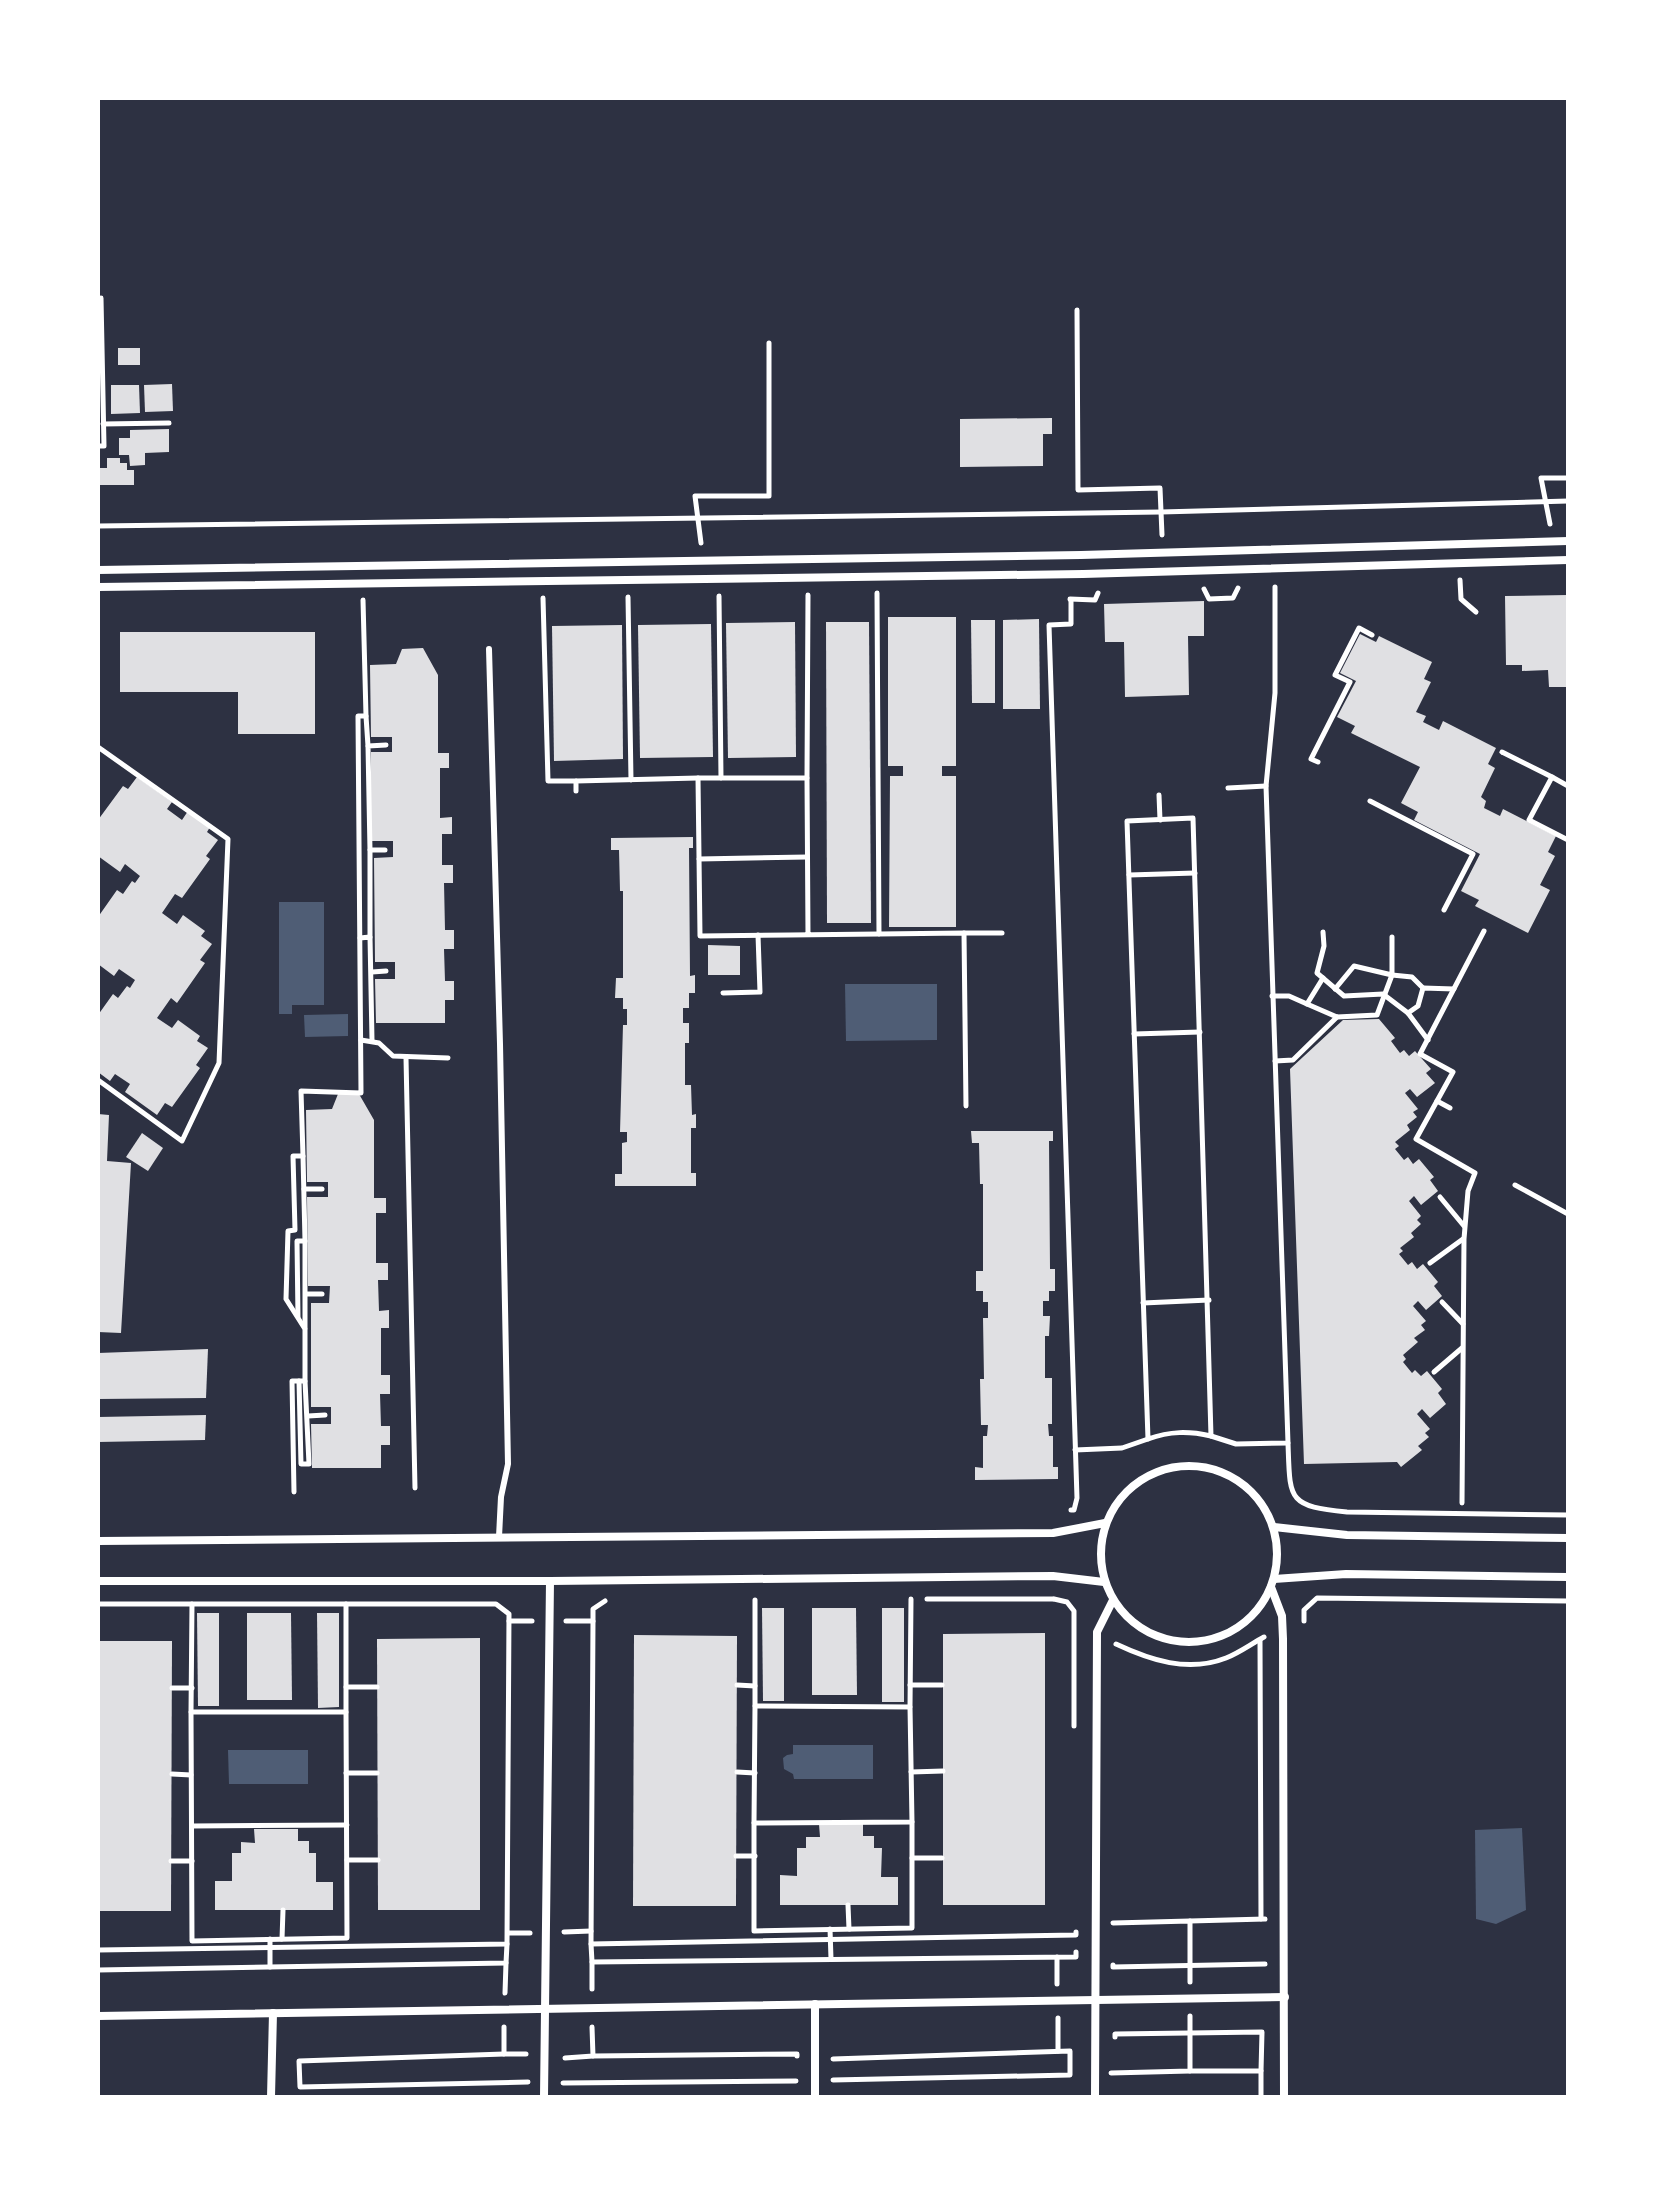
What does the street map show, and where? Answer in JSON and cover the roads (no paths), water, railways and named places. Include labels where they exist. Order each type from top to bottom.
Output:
[{"type":"street","points":[[98,570],[1081,555],[1568,541]]},
{"type":"street","points":[[98,587],[1083,574],[1568,560]]},
{"type":"street","points":[[1181,1465],[1209,1467],[1235,1477],[1256,1496],[1274,1527],[1278,1553],[1272,1583],[1256,1611],[1235,1630],[1209,1640],[1182,1643],[1155,1636],[1131,1621],[1113,1600],[1104,1582],[1100,1543],[1105,1523],[1112,1508],[1131,1486],[1154,1471],[1181,1465]]},
{"type":"street","points":[[98,1541],[1053,1533],[1105,1523]]},
{"type":"street","points":[[1274,1527],[1347,1535],[1568,1538]]},
{"type":"street","points":[[1272,1583],[1346,1574],[1568,1577]]},
{"type":"street","points":[[98,1581],[1053,1576],[1104,1582]]},
{"type":"street","points":[[544,2097],[550,1581]]},
{"type":"street","points":[[1272,1583],[1282,1616],[1283,1639],[1284,2097]]},
{"type":"street","points":[[1095,2097],[1097,1632],[1113,1600]]},
{"type":"street","points":[[98,2016],[1285,1997]]},
{"type":"street","points":[[815,2004],[815,2097]]},
{"type":"street","points":[[271,2097],[273,2013]]},
{"type":"lane","points":[[489,649],[508,1464],[501,1497],[499,1537]]},
{"type":"water","points":[[279,902],[324,902],[324,1005],[292,1005],[292,1014],[279,1014]]},
{"type":"water","points":[[845,984],[937,984],[937,1040],[846,1041]]},
{"type":"water","points":[[348,1014],[348,1036],[305,1037],[304,1015]]},
{"type":"water","points":[[793,1745],[873,1745],[873,1779],[794,1779],[793,1774],[784,1769],[783,1758],[793,1754]]},
{"type":"water","points":[[228,1750],[308,1750],[308,1784],[229,1784]]},
{"type":"water","points":[[1522,1828],[1526,1910],[1496,1924],[1476,1919],[1475,1830]]}]
